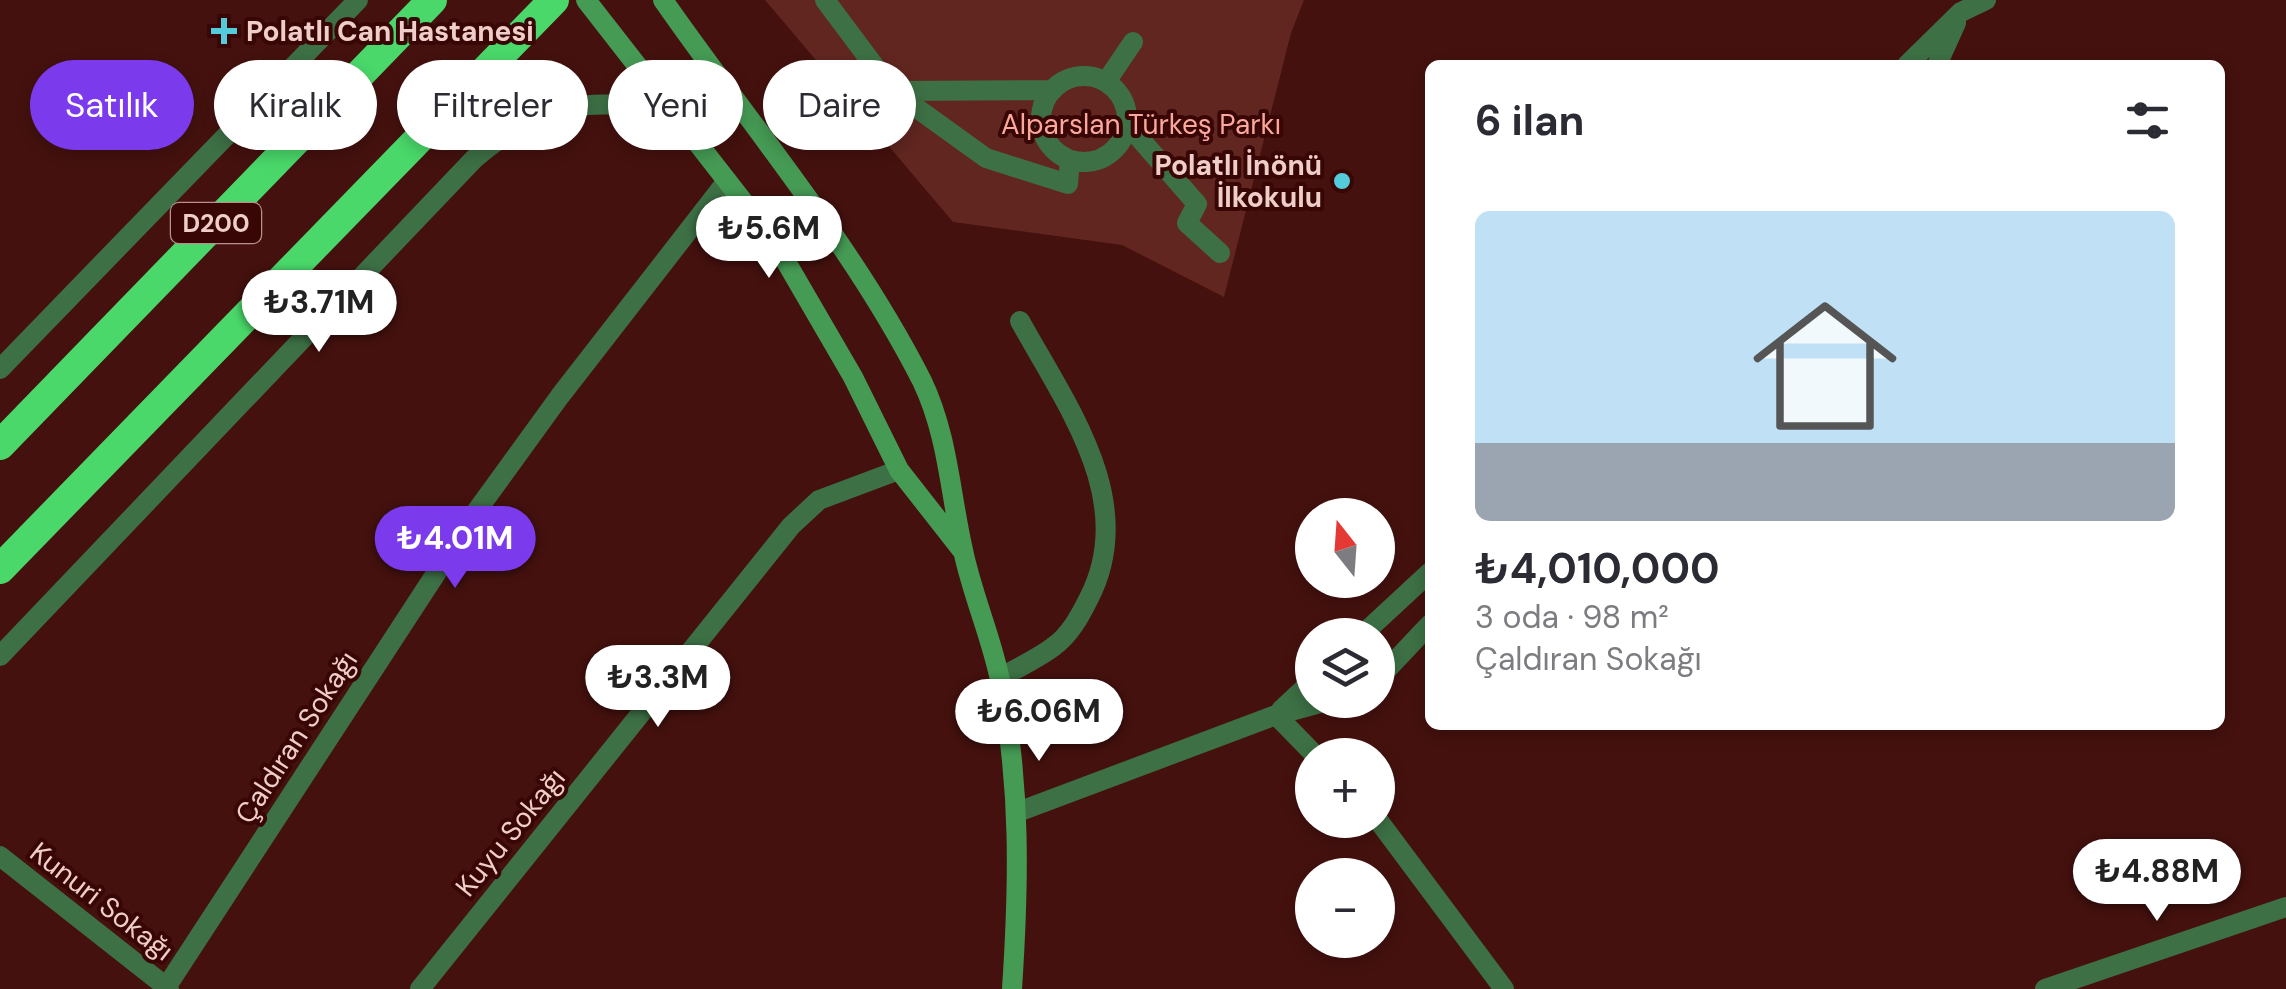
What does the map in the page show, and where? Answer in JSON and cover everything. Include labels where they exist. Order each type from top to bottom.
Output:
[{"type":"highway","name":"D200","points":[[0,445],[432,0]]},
{"type":"highway","name":"D200","points":[[0,569],[554,0]]},
{"type":"street","points":[[0,369],[358,0]]},
{"type":"street","points":[[586,0],[632,60]]},
{"type":"street","points":[[663,0],[676,9],[829,232],[922,383],[948,462],[963,551],[1000,678],[1018,812],[1012,989]]},
{"type":"street","points":[[825,0],[870,60]]},
{"type":"street","points":[[1911,60],[1956,6],[1986,0]]},
{"type":"street","points":[[1939,60],[1956,6]]},
{"type":"street","points":[[1106,82],[1132,42]]},
{"type":"street","points":[[916,91],[1053,90],[1078,77],[1106,82],[1124,102],[1127,124],[1111,154],[1098,161],[1070,160],[1057,154],[1042,130],[1041,115],[1053,90]]},
{"type":"street","points":[[0,656],[474,159],[503,134],[534,117],[584,102],[608,104]]},
{"type":"street","points":[[916,108],[986,158],[1068,184],[1070,160]]},
{"type":"street","points":[[1127,124],[1197,204],[1187,223],[1220,253]]},
{"type":"street","points":[[702,150],[805,291],[899,470],[963,551]]},
{"type":"street","name":"Çaldıran Sokağı","points":[[167,988],[478,509],[727,181]]},
{"type":"street","points":[[1000,678],[1054,646],[1073,626],[1102,573],[1108,540],[1106,508],[1088,445],[1020,321]]},
{"type":"street","name":"Kuyu Sokağı","points":[[420,989],[791,526],[820,500],[899,470]]},
{"type":"street","points":[[1380,618],[1425,577]]},
{"type":"street","points":[[1395,661],[1425,629]]},
{"type":"street","points":[[1276,715],[1295,697]]},
{"type":"street","points":[[1018,812],[1295,710]]},
{"type":"street","points":[[1276,715],[1298,738]]},
{"type":"street","points":[[1391,838],[1504,989]]},
{"type":"street","name":"Kunuri Sokağı","points":[[0,856],[167,988]]},
{"type":"street","points":[[2045,989],[2286,907]]},
{"type":"green space","name":"Alparslan Türkeş Parkı","points":[[765,0],[1304,0],[1291,33],[1224,297],[1122,245],[953,222],[892,150],[916,150],[916,60],[816,60]]},
{"type":"place","name":"Polatlı Can Hastanesi","points":[[224,31]]},
{"type":"place","name":"Polatlı İnönü İlkokulu","points":[[1342,181]]}]
